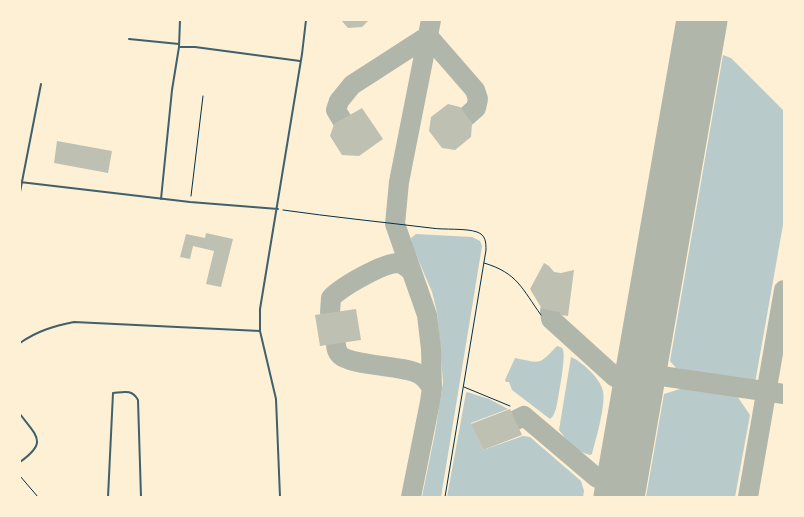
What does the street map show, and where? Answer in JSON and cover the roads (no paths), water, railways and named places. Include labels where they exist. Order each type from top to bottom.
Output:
[{"type":"lane","points":[[161,199],[172,90],[179,46],[180,20]]},
{"type":"lane","points":[[280,497],[276,398],[260,331],[260,310],[278,209],[306,20]]},
{"type":"lane","points":[[129,39],[300,61]]},
{"type":"lane","points":[[20,192],[41,84]]},
{"type":"lane","points":[[22,182],[161,199],[278,209]]},
{"type":"lane","points":[[20,343],[32,334],[52,326],[74,322],[260,331]]},
{"type":"lane","points":[[108,497],[112,393],[130,392],[135,394],[138,400],[141,497]]},
{"type":"lane","points":[[20,414],[37,437],[37,446],[32,453],[20,462]]}]
